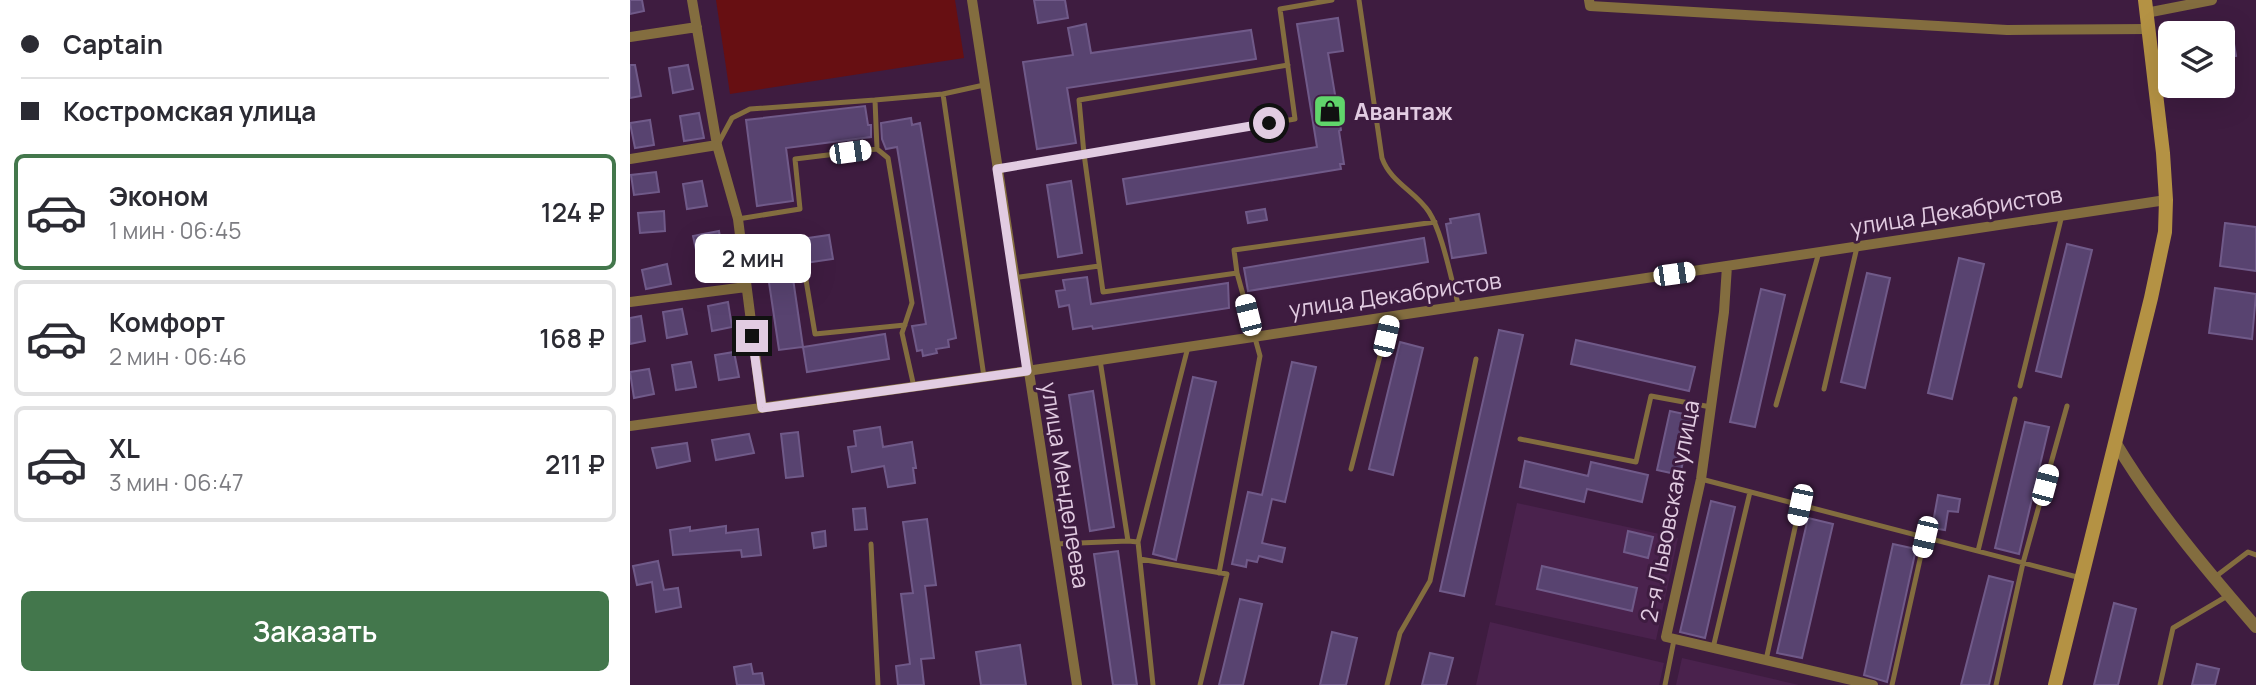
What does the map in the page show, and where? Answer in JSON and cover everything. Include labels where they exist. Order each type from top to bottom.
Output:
[{"type":"main road","points":[[2055,685],[2160,259],[2166,200],[2146,6]]},
{"type":"street","points":[[692,0],[717,145],[738,219],[762,408]]},
{"type":"street","name":"улица Менделеева","points":[[972,0],[1077,685]]},
{"type":"street","points":[[1589,0],[1590,6],[2007,30],[2148,29]]},
{"type":"street","points":[[2146,6],[2212,0]]},
{"type":"street","points":[[630,37],[697,27]]},
{"type":"street","points":[[630,159],[717,145]]},
{"type":"street","name":"улица Декабристов","points":[[630,426],[1027,371],[2166,200]]},
{"type":"street","name":"2-я Львовская улица","points":[[1727,266],[1724,312],[1701,479],[1666,637],[1873,685]]},
{"type":"street","points":[[630,302],[746,288]]},
{"type":"street","points":[[2115,442],[2139,482],[2163,514],[2256,627]]},
{"type":"lane","points":[[997,169],[1295,119],[1280,9],[1332,0]]},
{"type":"lane","points":[[1359,0],[1386,171],[1427,208],[1435,222],[1459,307]]},
{"type":"lane","points":[[1237,273],[1103,292],[1079,100],[1288,65]]},
{"type":"lane","points":[[717,145],[732,118],[750,109],[943,94],[984,85]]},
{"type":"lane","points":[[943,94],[984,377]]},
{"type":"lane","points":[[876,100],[877,149]]},
{"type":"lane","points":[[738,219],[800,209],[795,159],[877,149],[888,158],[912,303],[902,332],[914,387]]},
{"type":"lane","points":[[2020,386],[2062,215]]},
{"type":"lane","points":[[1219,573],[1260,356],[1237,273],[1234,250],[1435,222]]},
{"type":"lane","points":[[1824,389],[1857,247]]},
{"type":"lane","points":[[1776,405],[1819,252]]},
{"type":"lane","points":[[1013,278],[1099,266]]},
{"type":"lane","points":[[805,274],[815,334],[905,325]]},
{"type":"lane","points":[[1351,469],[1390,317]]},
{"type":"lane","points":[[1153,685],[1138,542],[1188,347]]},
{"type":"lane","points":[[1387,685],[1400,633],[1430,581],[1476,359]]},
{"type":"lane","points":[[1100,360],[1128,541]]},
{"type":"lane","points":[[1520,439],[1636,462],[1651,396],[1711,407]]},
{"type":"lane","points":[[1978,551],[2015,399]]},
{"type":"lane","points":[[1996,685],[2024,563],[2067,406]]},
{"type":"lane","points":[[1701,479],[2081,578]]},
{"type":"lane","points":[[1713,648],[1750,492]]},
{"type":"lane","points":[[1766,660],[1800,505]]},
{"type":"lane","points":[[1892,685],[1925,537]]},
{"type":"lane","points":[[1054,544],[1138,542]]},
{"type":"lane","points":[[871,544],[878,685]]},
{"type":"lane","points":[[2214,578],[2248,552],[2256,555]]},
{"type":"lane","points":[[1140,559],[1227,575],[1200,685]]},
{"type":"lane","points":[[2160,685],[2173,628],[2229,594]]},
{"type":"lane","points":[[1665,685],[1674,639]]},
{"type":"shaded area","points":[[716,0],[955,0],[964,58],[730,94]]},
{"type":"shaded area","points":[[1517,503],[1678,538],[1656,640],[1495,605]]},
{"type":"shaded area","points":[[1490,622],[1664,663],[1659,685],[1476,685]]},
{"type":"shaded area","points":[[1682,658],[1799,685],[1676,685]]},
{"type":"building","points":[[630,0],[642,0],[644,11],[630,14]]},
{"type":"building","points":[[1034,0],[1065,0],[1068,18],[1038,23]]},
{"type":"building","points":[[1338,18],[1343,51],[1328,53],[1341,130],[1344,164],[1340,164],[1341,169],[1127,204],[1123,179],[1317,147],[1297,24]]},
{"type":"building","points":[[1086,24],[1091,53],[1251,30],[1256,59],[1067,88],[1076,143],[1037,149],[1023,62],[1073,55],[1068,28]]},
{"type":"building","points":[[630,65],[635,65],[641,96],[630,98]]},
{"type":"building","points":[[688,65],[693,89],[673,93],[669,68]]},
{"type":"building","points":[[865,106],[868,125],[871,125],[871,137],[786,148],[793,201],[757,206],[746,120]]},
{"type":"building","points":[[699,113],[704,138],[684,141],[680,116]]},
{"type":"building","points":[[911,118],[912,125],[920,123],[956,338],[948,340],[949,347],[936,349],[937,353],[923,356],[922,350],[917,351],[912,326],[926,324],[897,147],[886,149],[881,123]]},
{"type":"building","points":[[650,120],[654,145],[635,148],[630,123]]},
{"type":"building","points":[[656,172],[659,192],[634,195],[631,175]]},
{"type":"building","points":[[702,181],[707,206],[687,209],[683,184]]},
{"type":"building","points":[[1071,181],[1082,253],[1058,257],[1047,185]]},
{"type":"building","points":[[1265,209],[1267,220],[1248,223],[1246,212]]},
{"type":"building","points":[[664,211],[665,231],[640,233],[638,213]]},
{"type":"building","points":[[1479,214],[1486,253],[1452,258],[1446,224],[1451,223],[1450,219]]},
{"type":"building","points":[[2225,223],[2256,227],[2256,271],[2220,266]]},
{"type":"building","points":[[719,231],[723,255],[698,259],[693,236]]},
{"type":"building","points":[[829,235],[833,259],[791,265],[787,241]]},
{"type":"building","points":[[1424,238],[1428,262],[1248,291],[1244,268]]},
{"type":"building","points":[[2067,244],[2092,250],[2061,377],[2036,371]]},
{"type":"building","points":[[1959,258],[1984,264],[1952,399],[1928,393]]},
{"type":"building","points":[[667,264],[671,284],[646,289],[642,270]]},
{"type":"building","points":[[791,265],[803,347],[779,350],[767,269]]},
{"type":"building","points":[[1867,273],[1890,278],[1865,388],[1841,382]]},
{"type":"building","points":[[1087,277],[1091,304],[1228,283],[1229,308],[1093,329],[1092,326],[1073,329],[1069,305],[1059,307],[1056,291],[1065,290],[1063,280]]},
{"type":"building","points":[[2215,288],[2256,294],[2252,339],[2209,333]]},
{"type":"building","points":[[1761,289],[1785,295],[1755,427],[1730,422]]},
{"type":"building","points":[[728,302],[732,327],[712,331],[708,306]]},
{"type":"building","points":[[682,309],[687,334],[667,338],[663,312]]},
{"type":"building","points":[[641,316],[645,341],[630,344],[630,318]]},
{"type":"building","points":[[1499,330],[1523,335],[1464,596],[1440,591]]},
{"type":"building","points":[[885,334],[889,359],[807,372],[803,347]]},
{"type":"building","points":[[1576,340],[1695,367],[1689,391],[1571,364]]},
{"type":"building","points":[[1400,342],[1423,348],[1393,475],[1369,469]]},
{"type":"building","points":[[734,352],[739,377],[719,380],[715,355]]},
{"type":"building","points":[[691,362],[696,387],[676,390],[672,365]]},
{"type":"building","points":[[1292,362],[1316,367],[1285,502],[1272,499],[1262,543],[1285,548],[1282,562],[1259,556],[1257,562],[1247,560],[1246,567],[1232,564],[1248,492],[1262,495]]},
{"type":"building","points":[[649,369],[654,394],[634,398],[630,372]]},
{"type":"building","points":[[1193,377],[1216,382],[1176,560],[1153,554]]},
{"type":"building","points":[[1093,391],[1114,527],[1090,531],[1069,395]]},
{"type":"building","points":[[1670,411],[1693,416],[1680,475],[1657,470]]},
{"type":"building","points":[[2025,422],[2049,427],[2019,554],[1995,548]]},
{"type":"building","points":[[880,427],[883,447],[912,442],[915,483],[888,487],[884,466],[852,472],[848,447],[856,446],[854,431]]},
{"type":"building","points":[[798,432],[803,476],[786,478],[781,434]]},
{"type":"building","points":[[749,434],[754,453],[716,460],[712,440]]},
{"type":"building","points":[[687,443],[690,461],[657,468],[652,448]]},
{"type":"building","points":[[1525,461],[1588,476],[1591,462],[1648,475],[1642,502],[1587,489],[1584,502],[1520,487]]},
{"type":"building","points":[[1938,495],[1960,499],[1958,512],[1948,511],[1945,530],[1932,528]]},
{"type":"building","points":[[1711,501],[1735,507],[1705,638],[1680,632]]},
{"type":"building","points":[[865,508],[867,529],[855,530],[853,509]]},
{"type":"building","points":[[1808,518],[1833,524],[1802,658],[1777,653]]},
{"type":"building","points":[[927,519],[936,585],[925,586],[934,658],[921,659],[924,685],[898,685],[896,666],[910,664],[901,594],[913,593],[903,522]]},
{"type":"building","points":[[726,526],[726,533],[758,529],[761,555],[742,557],[741,550],[673,555],[670,530],[690,527],[690,531]]},
{"type":"building","points":[[825,531],[826,546],[814,548],[812,533]]},
{"type":"building","points":[[1628,531],[1653,537],[1648,558],[1624,552]]},
{"type":"building","points":[[1893,544],[1916,549],[1887,682],[1864,675]]},
{"type":"building","points":[[1118,551],[1137,685],[1113,685],[1094,554]]},
{"type":"building","points":[[658,561],[664,590],[678,588],[681,607],[656,612],[652,582],[637,585],[633,566]]},
{"type":"building","points":[[1542,566],[1637,588],[1632,611],[1537,589]]},
{"type":"building","points":[[1989,576],[2013,582],[1989,685],[1961,685]]},
{"type":"building","points":[[1240,599],[1262,604],[1243,685],[1219,685]]},
{"type":"building","points":[[2114,603],[2136,609],[2118,685],[2094,685]]},
{"type":"building","points":[[1332,632],[1357,638],[1346,685],[1320,685]]},
{"type":"building","points":[[1020,645],[1026,685],[981,685],[976,652]]},
{"type":"building","points":[[1430,653],[1453,658],[1446,685],[1422,685]]},
{"type":"building","points":[[751,664],[753,674],[762,673],[764,685],[737,685],[734,667]]},
{"type":"building","points":[[2197,664],[2219,669],[2215,685],[2192,685]]},
{"type":"place","name":"Авантаж","points":[[1330,111]]},
{"type":"route","points":[[752,336],[762,408],[1027,371],[997,169],[1269,123]]}]
